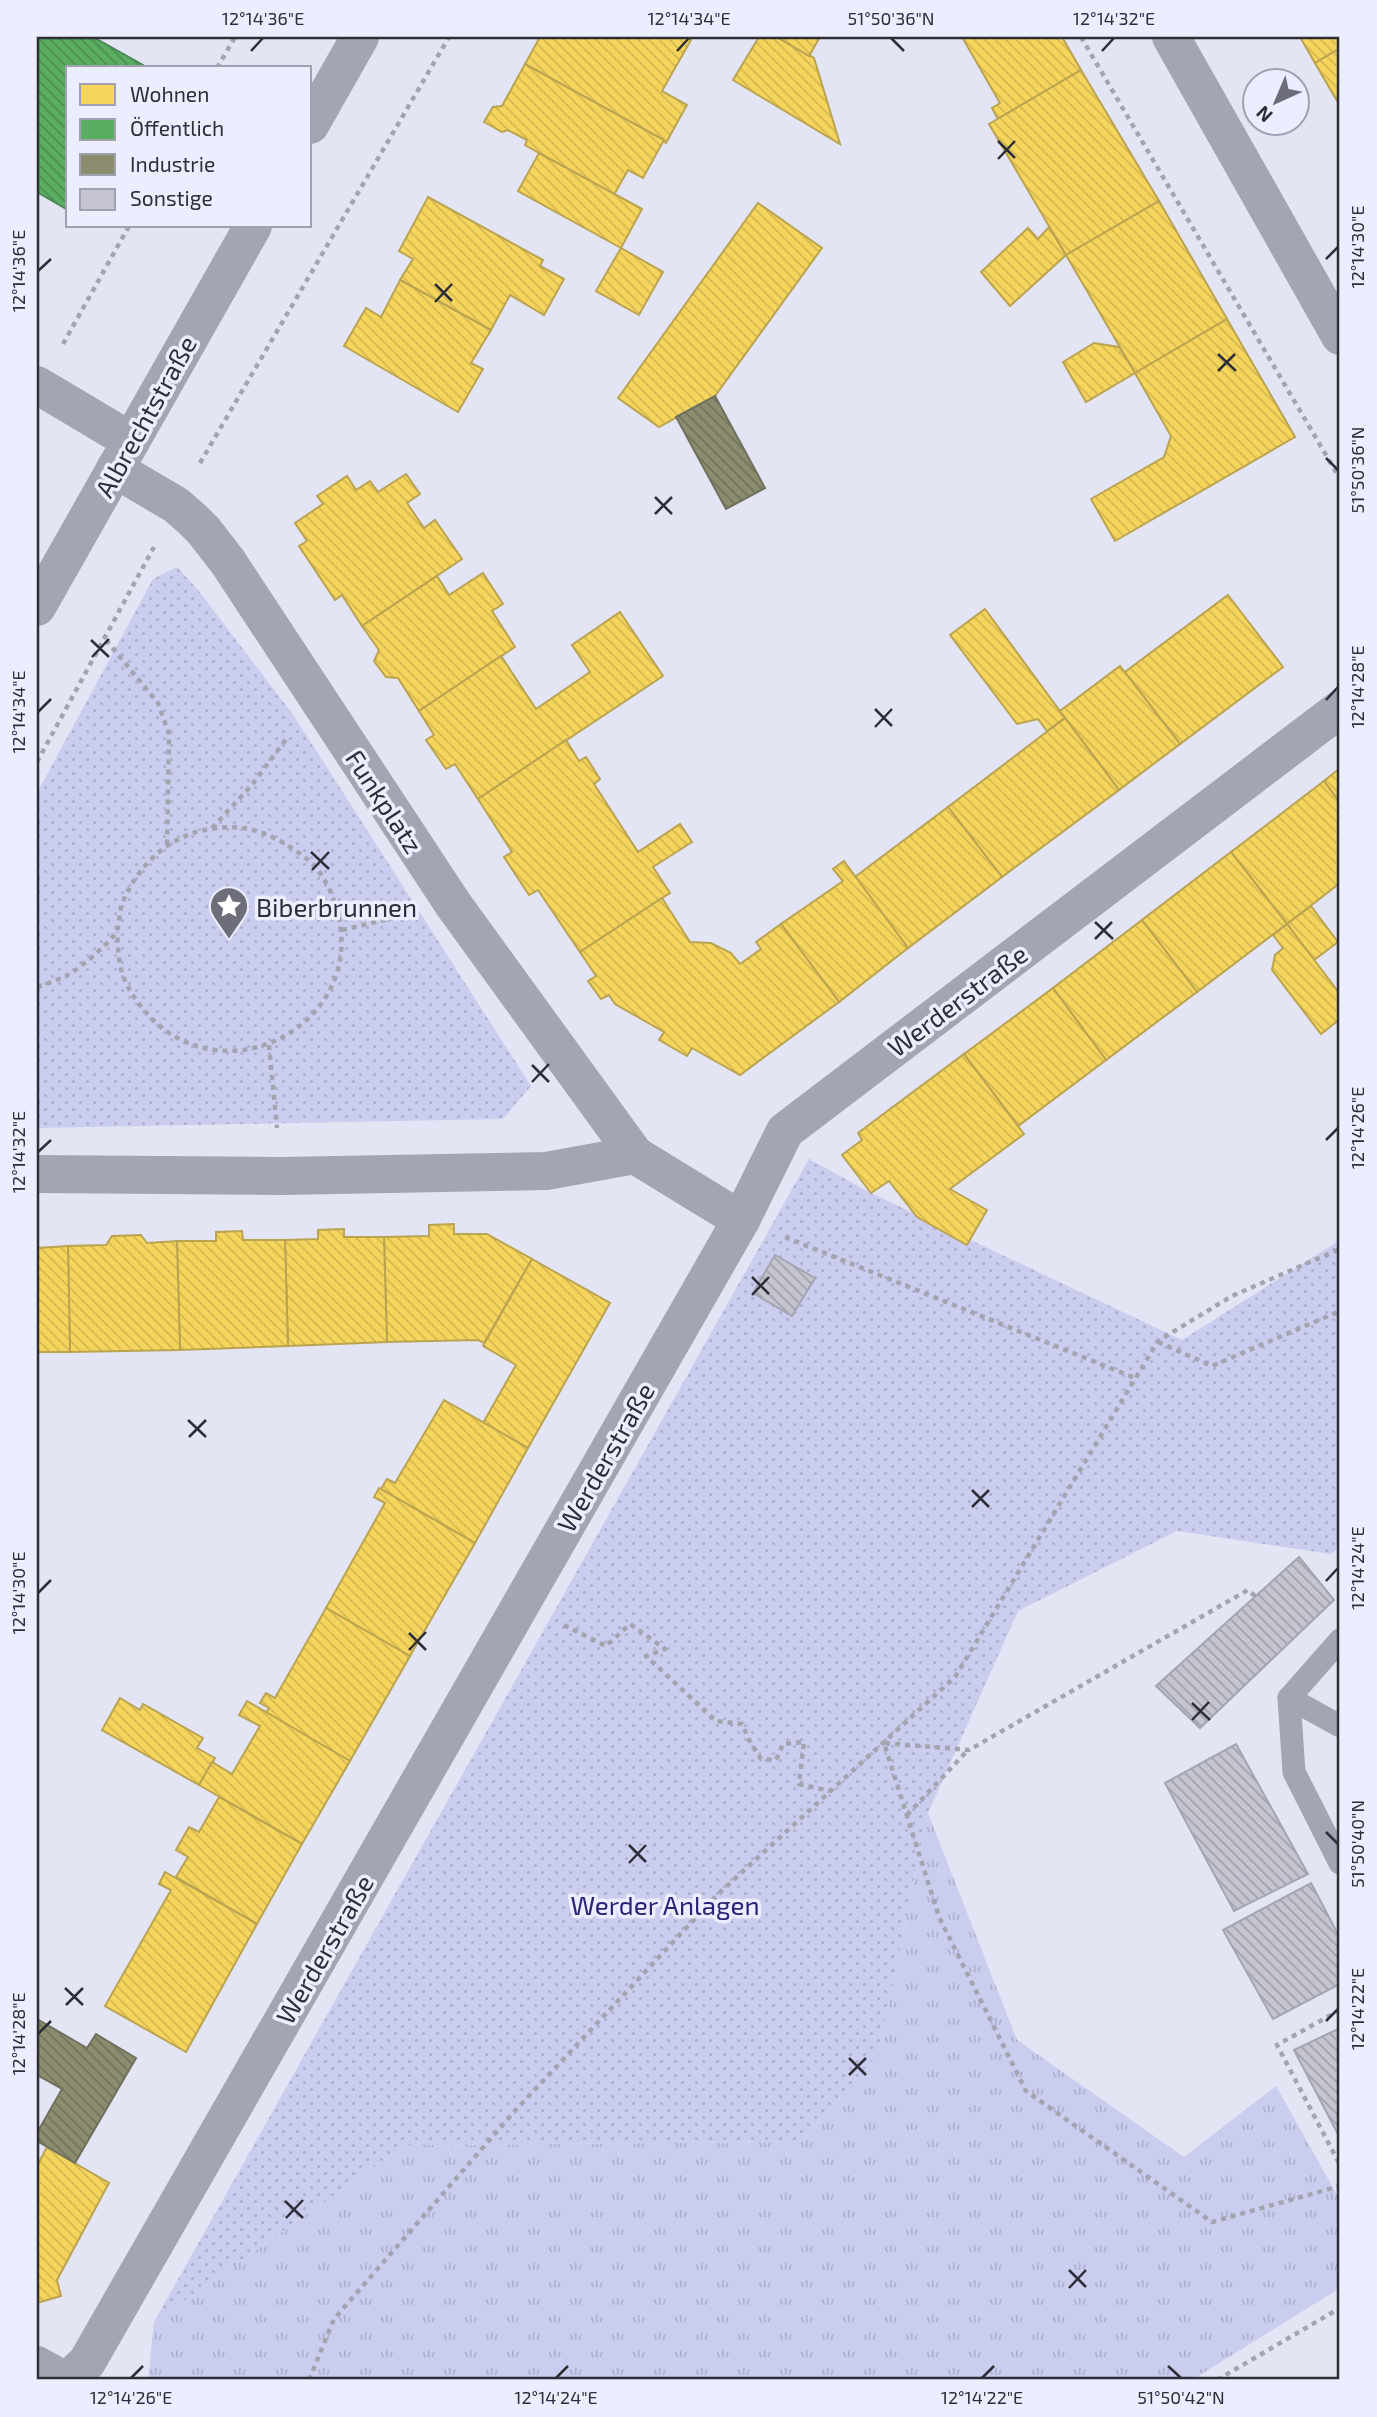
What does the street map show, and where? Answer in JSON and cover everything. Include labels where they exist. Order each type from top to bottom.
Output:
[{"type":"main road","points":[[312,121],[360,37]]},
{"type":"main road","name":"Albrechtstraße","points":[[37,607],[252,228]]},
{"type":"street","points":[[1171,37],[1340,336]]},
{"type":"street","name":"Funkplatz","points":[[38,385],[123,455],[204,531],[228,562],[453,904],[635,1155],[741,1220]]},
{"type":"street","name":"Werderstraße","points":[[66,2380],[87,2362],[741,1220],[785,1131],[1340,709]]},
{"type":"street","points":[[37,1174],[282,1176],[546,1171],[635,1155]]},
{"type":"street","points":[[37,2365],[66,2380]]},
{"type":"lane","points":[[1340,1640],[1289,1698],[1294,1772],[1340,1864]]},
{"type":"lane","points":[[1289,1698],[1340,1726]]},
{"type":"path","points":[[218,66],[234,37]]},
{"type":"path","points":[[37,761],[106,639],[176,505],[449,37]]},
{"type":"path","points":[[1082,37],[1340,479]]},
{"type":"path","points":[[38,385],[128,228]]},
{"type":"path","points":[[106,639],[158,703],[169,734],[167,845]]},
{"type":"path","points":[[212,828],[251,786],[317,698]]},
{"type":"path","points":[[212,828],[249,828],[283,841],[312,864],[333,895],[342,930],[339,967],[324,1000],[300,1028],[269,1045],[232,1052],[195,1046],[162,1029],[136,1003],[121,969],[117,932],[121,907],[132,883],[147,862],[167,845],[188,834],[212,828]]},
{"type":"path","points":[[342,930],[453,904]]},
{"type":"path","points":[[37,987],[69,975],[117,932]]},
{"type":"path","points":[[269,1045],[282,1176]]},
{"type":"path","points":[[741,1220],[1135,1378]]},
{"type":"path","points":[[309,2380],[334,2319],[513,2113],[717,1895],[955,1677],[1157,1341],[1232,1296],[1340,1250]]},
{"type":"path","points":[[1157,1341],[1212,1366],[1340,1311]]},
{"type":"path","points":[[907,1816],[969,1750],[1248,1590],[1255,1596]]},
{"type":"path","points":[[522,1603],[606,1646],[630,1624],[665,1649],[646,1656],[716,1721],[743,1724],[761,1759],[776,1760],[783,1744],[804,1742],[799,1784],[830,1792]]},
{"type":"path","points":[[884,1743],[969,1750]]},
{"type":"path","points":[[884,1743],[939,1917],[1026,2091],[1212,2222],[1340,2186]]},
{"type":"path","points":[[1340,2010],[1277,2045],[1340,2165]]},
{"type":"path","points":[[1217,2380],[1340,2308]]},
{"type":"green space","points":[[177,567],[198,590],[294,716],[531,1086],[503,1119],[37,1128],[37,793],[153,579]]},
{"type":"green space","name":"Werder Anlagen","points":[[809,1159],[871,1193],[1182,1340],[1340,1240],[1340,1547],[1331,1554],[1177,1531],[1018,1611],[928,1813],[878,2054],[800,2142],[405,2145],[154,2322]]},
{"type":"green space","points":[[928,1813],[1017,2040],[1184,2157],[1276,2086],[1340,2200],[1340,2288],[1192,2380],[148,2380],[154,2322],[405,2145],[800,2142],[878,2054]]},
{"type":"building: Wohnen","points":[[540,37],[685,37],[691,40],[662,91],[687,105],[666,143],[525,64]]},
{"type":"building: Wohnen","points":[[759,37],[777,37],[814,58],[840,144],[733,80]]},
{"type":"building: Wohnen","points":[[777,37],[820,37],[809,56]]},
{"type":"building: Wohnen","points":[[962,37],[1062,37],[1081,70],[998,119],[992,108],[1000,103]]},
{"type":"building: Wohnen","points":[[1300,37],[1340,37],[1340,48],[1315,63]]},
{"type":"building: Wohnen","points":[[1340,48],[1340,106],[1315,63]]},
{"type":"building: Wohnen","points":[[525,64],[664,140],[643,178],[628,170],[614,195],[525,145],[527,140],[508,130],[502,132],[484,122],[493,107],[502,106]]},
{"type":"building: Wohnen","points":[[1081,70],[1159,201],[1066,255],[989,124]]},
{"type":"building: Wohnen","points":[[539,153],[642,209],[621,248],[518,191]]},
{"type":"building: Wohnen","points":[[428,197],[543,260],[540,266],[564,279],[544,315],[510,295],[491,330],[400,280],[413,259],[399,251]]},
{"type":"building: Wohnen","points":[[1159,201],[1227,319],[1135,373],[1066,255]]},
{"type":"building: Wohnen","points":[[758,203],[822,248],[715,396],[659,427],[618,398]]},
{"type":"building: Wohnen","points":[[1049,227],[1066,255],[1010,306],[981,272],[1028,228],[1038,239]]},
{"type":"building: Wohnen","points":[[621,248],[663,272],[639,315],[596,291]]},
{"type":"building: Wohnen","points":[[400,280],[491,330],[471,363],[483,369],[458,412],[344,346],[366,308],[381,317]]},
{"type":"building: Wohnen","points":[[1227,319],[1295,437],[1115,541],[1091,499],[1164,457],[1171,436],[1135,373]]},
{"type":"building: Wohnen","points":[[1094,343],[1119,347],[1135,373],[1086,402],[1063,362]]},
{"type":"building: Wohnen","points":[[406,474],[420,494],[407,503],[424,528],[435,520],[462,559],[362,626],[342,595],[335,600],[299,546],[307,541],[295,523],[323,504],[317,496],[347,476],[356,490],[370,481],[378,492]]},
{"type":"building: Wohnen","points":[[483,573],[503,604],[492,611],[515,647],[419,711],[398,678],[386,677],[374,661],[379,650],[362,626],[437,576],[449,595]]},
{"type":"building: Wohnen","points":[[1228,595],[1283,667],[1180,744],[1125,672]]},
{"type":"building: Wohnen","points":[[985,609],[1065,718],[1047,731],[1038,719],[1017,724],[950,635]]},
{"type":"building: Wohnen","points":[[620,612],[663,676],[478,799],[455,764],[446,769],[426,740],[434,735],[419,711],[501,656],[536,709],[590,672],[572,645]]},
{"type":"building: Wohnen","points":[[1120,666],[1180,744],[1119,790],[1060,711]]},
{"type":"building: Wohnen","points":[[1065,718],[1119,790],[1002,877],[948,807]]},
{"type":"building: Wohnen","points":[[566,740],[579,761],[586,757],[600,779],[594,784],[638,852],[680,824],[692,842],[653,867],[670,893],[580,952],[538,890],[529,895],[504,857],[512,852],[478,799]]},
{"type":"building: Wohnen","points":[[1340,768],[1340,803],[1324,781]]},
{"type":"building: Wohnen","points":[[1324,781],[1340,803],[1340,883],[1287,924],[1231,852]]},
{"type":"building: Wohnen","points":[[948,807],[1002,877],[908,948],[855,877]]},
{"type":"building: Wohnen","points":[[1231,852],[1287,924],[1197,992],[1142,920]]},
{"type":"building: Wohnen","points":[[844,861],[908,948],[839,1002],[781,924],[843,881],[833,869]]},
{"type":"building: Wohnen","points":[[662,898],[690,942],[711,943],[731,953],[740,964],[761,949],[756,942],[781,924],[839,1002],[740,1075],[692,1048],[687,1056],[659,1040],[664,1032],[615,1004],[609,995],[601,999],[588,981],[596,976],[580,952]]},
{"type":"building: Wohnen","points":[[1311,906],[1338,942],[1314,960],[1287,924]]},
{"type":"building: Wohnen","points":[[1142,920],[1197,992],[1106,1060],[1053,988]]},
{"type":"building: Wohnen","points":[[1287,924],[1340,994],[1340,1019],[1321,1034],[1272,970],[1275,955],[1283,948],[1273,935]]},
{"type":"building: Wohnen","points":[[1053,988],[1106,1060],[1018,1126],[964,1054]]},
{"type":"building: Wohnen","points":[[964,1054],[1024,1134],[950,1189],[987,1210],[967,1245],[917,1217],[889,1181],[871,1193],[842,1155],[862,1140],[858,1133]]},
{"type":"building: Wohnen","points":[[454,1224],[454,1234],[487,1234],[532,1259],[484,1343],[478,1340],[387,1342],[384,1237],[429,1236],[429,1225]]},
{"type":"building: Wohnen","points":[[344,1229],[344,1237],[384,1237],[387,1342],[288,1346],[285,1240],[318,1239],[318,1230]]},
{"type":"building: Wohnen","points":[[242,1231],[243,1240],[285,1240],[288,1346],[180,1350],[177,1241],[216,1241],[216,1232]]},
{"type":"building: Wohnen","points":[[141,1235],[147,1243],[177,1241],[180,1350],[70,1352],[68,1246],[106,1245],[112,1236]]},
{"type":"building: Wohnen","points":[[68,1246],[70,1352],[37,1352],[37,1248]]},
{"type":"building: Wohnen","points":[[532,1259],[610,1303],[528,1448],[483,1423],[516,1365],[483,1346]]},
{"type":"building: Wohnen","points":[[444,1400],[528,1448],[475,1543],[381,1489],[387,1479],[395,1483]]},
{"type":"building: Wohnen","points":[[379,1488],[475,1543],[410,1656],[326,1608],[385,1503],[374,1497]]},
{"type":"building: Wohnen","points":[[326,1608],[410,1656],[350,1761],[266,1713],[269,1708],[260,1703],[266,1693],[275,1698]]},
{"type":"building: Wohnen","points":[[120,1698],[140,1710],[143,1704],[203,1738],[197,1748],[215,1758],[199,1785],[102,1730]]},
{"type":"building: Wohnen","points":[[247,1701],[350,1761],[302,1844],[199,1785],[212,1762],[232,1774],[260,1726],[239,1715]]},
{"type":"building: Wohnen","points":[[219,1797],[302,1844],[257,1924],[176,1877],[188,1857],[176,1850],[189,1827],[199,1832]]},
{"type":"building: Wohnen","points":[[165,1872],[257,1924],[186,2052],[105,2006],[171,1890],[159,1884]]},
{"type":"building: Wohnen","points":[[47,2147],[109,2183],[57,2280],[61,2296],[37,2303],[37,2166]]},
{"type":"building: Öffentlich","points":[[37,37],[93,37],[143,65],[66,66],[66,209],[37,192]]},
{"type":"building: Industrie","points":[[715,396],[765,488],[726,509],[676,417]]},
{"type":"building: Industrie","points":[[37,2019],[87,2048],[96,2034],[136,2058],[75,2163],[37,2141],[37,2133],[62,2089],[37,2075]]},
{"type":"building: Sonstige","points":[[775,1255],[815,1278],[792,1316],[753,1293]]},
{"type":"building: Sonstige","points":[[1299,1557],[1334,1600],[1200,1728],[1156,1686]]},
{"type":"building: Sonstige","points":[[1236,1744],[1308,1874],[1234,1911],[1165,1783]]},
{"type":"building: Sonstige","points":[[1311,1883],[1340,1938],[1340,1984],[1273,2019],[1223,1930]]},
{"type":"building: Sonstige","points":[[1340,2028],[1340,2138],[1294,2050]]},
{"type":"place","name":"Biberbrunnen","points":[[229,940]]}]
